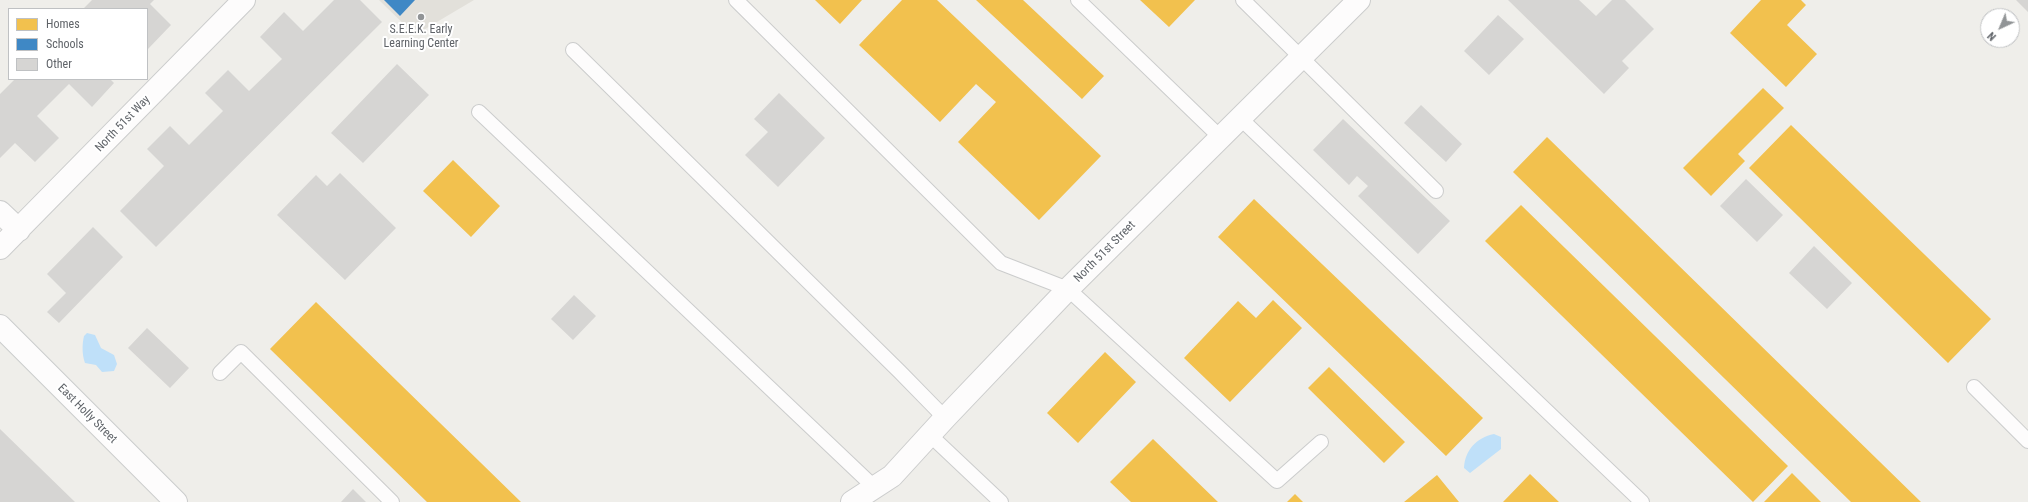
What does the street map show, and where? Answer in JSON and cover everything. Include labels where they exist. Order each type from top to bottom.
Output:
[{"type":"street","name":"North 51st Way","points":[[0,248],[244,0]]},
{"type":"street","name":"North 51st Street","points":[[852,502],[892,476],[1068,289],[1359,0]]},
{"type":"street","points":[[0,212],[19,230]]},
{"type":"street","name":"East Holly Street","points":[[0,326],[176,502]]},
{"type":"lane","points":[[736,0],[1001,263],[1068,289],[1277,481],[1321,442]]},
{"type":"lane","points":[[1078,0],[1220,137]]},
{"type":"lane","points":[[1243,0],[1436,191]]},
{"type":"lane","points":[[573,50],[945,418]]},
{"type":"lane","points":[[479,112],[874,487]]},
{"type":"lane","points":[[1240,118],[1642,502]]},
{"type":"lane","points":[[220,373],[241,352],[392,502]]},
{"type":"lane","points":[[1974,387],[2028,441]]},
{"type":"lane","points":[[930,435],[1001,502]]},
{"type":"shaded area","name":"S.E.E.K. Early Learning Center","points":[[379,0],[474,0],[415,35]]},
{"type":"water","points":[[87,333],[95,335],[101,348],[114,355],[117,364],[114,371],[102,372],[96,365],[85,363],[83,357],[83,346],[84,336]]},
{"type":"water","points":[[1494,434],[1501,437],[1501,449],[1470,473],[1464,468],[1469,450],[1482,438]]},
{"type":"building: Homes","points":[[815,0],[862,0],[840,24]]},
{"type":"building: Homes","points":[[902,0],[937,0],[1101,156],[1039,220],[958,142],[996,102],[976,84],[940,122],[859,45]]},
{"type":"building: Homes","points":[[976,0],[1023,0],[1104,76],[1082,99]]},
{"type":"building: Homes","points":[[1140,0],[1195,0],[1169,27]]},
{"type":"building: Homes","points":[[1761,0],[1801,0],[1806,5],[1787,25],[1817,54],[1786,87],[1730,33]]},
{"type":"building: Homes","points":[[1763,88],[1784,108],[1738,154],[1745,161],[1711,196],[1683,168]]},
{"type":"building: Homes","points":[[1791,125],[1991,319],[1948,363],[1749,168]]},
{"type":"building: Homes","points":[[1547,137],[1921,502],[1851,502],[1513,172]]},
{"type":"building: Homes","points":[[453,160],[500,206],[471,237],[423,191]]},
{"type":"building: Homes","points":[[1254,199],[1483,418],[1446,456],[1218,237]]},
{"type":"building: Homes","points":[[1521,205],[1788,466],[1753,502],[1485,241]]},
{"type":"building: Homes","points":[[1273,300],[1302,328],[1230,402],[1184,358],[1238,301],[1256,318]]},
{"type":"building: Homes","points":[[316,302],[521,502],[427,502],[270,349]]},
{"type":"building: Homes","points":[[1105,352],[1136,382],[1078,443],[1047,413]]},
{"type":"building: Homes","points":[[1329,367],[1405,442],[1384,463],[1308,388]]},
{"type":"building: Homes","points":[[1153,439],[1218,502],[1131,502],[1110,482]]},
{"type":"building: Homes","points":[[1792,473],[1821,502],[1764,502]]},
{"type":"building: Homes","points":[[1530,474],[1559,502],[1503,502]]},
{"type":"building: Homes","points":[[1437,475],[1459,502],[1404,502]]},
{"type":"building: Homes","points":[[1295,494],[1303,502],[1287,502]]},
{"type":"building: Schools","points":[[384,0],[415,0],[400,16]]},
{"type":"building: Other","points":[[92,0],[154,0],[150,4],[171,25],[148,49],[148,8],[84,8]]},
{"type":"building: Other","points":[[334,0],[360,0],[382,22],[156,247],[120,211],[164,166],[147,149],[170,126],[189,145],[223,111],[205,93],[228,70],[249,91],[282,59],[260,37],[284,12],[303,31]]},
{"type":"building: Other","points":[[1508,0],[1579,0],[1596,16],[1612,0],[1625,0],[1654,29],[1622,61],[1629,68],[1604,94]]},
{"type":"building: Other","points":[[2016,0],[2028,0],[2028,12]]},
{"type":"building: Other","points":[[1498,15],[1524,39],[1489,75],[1464,51]]},
{"type":"building: Other","points":[[397,64],[429,95],[363,163],[331,133]]},
{"type":"building: Other","points":[[14,80],[111,80],[114,83],[92,107],[69,84],[37,116],[59,138],[35,162],[15,143],[0,158],[0,94]]},
{"type":"building: Other","points":[[779,93],[825,138],[778,187],[745,155],[768,132],[754,119]]},
{"type":"building: Other","points":[[1421,105],[1462,144],[1446,162],[1404,123]]},
{"type":"building: Other","points":[[1343,119],[1450,221],[1418,254],[1358,196],[1368,186],[1357,176],[1349,185],[1313,150]]},
{"type":"building: Other","points":[[340,173],[396,228],[345,280],[277,215],[316,175],[327,186]]},
{"type":"building: Other","points":[[1746,179],[1783,215],[1757,242],[1720,206]]},
{"type":"building: Other","points":[[93,227],[123,257],[59,323],[47,312],[66,293],[47,274]]},
{"type":"building: Other","points":[[1814,246],[1852,283],[1827,309],[1789,273]]},
{"type":"building: Other","points":[[574,295],[596,316],[573,340],[551,319]]},
{"type":"building: Other","points":[[147,328],[189,368],[170,388],[128,348]]},
{"type":"building: Other","points":[[0,429],[75,502],[0,502]]},
{"type":"building: Other","points":[[353,489],[366,502],[341,502]]},
{"type":"place","name":"S.E.E.K. Early Learning Center","points":[[421,17]]}]
